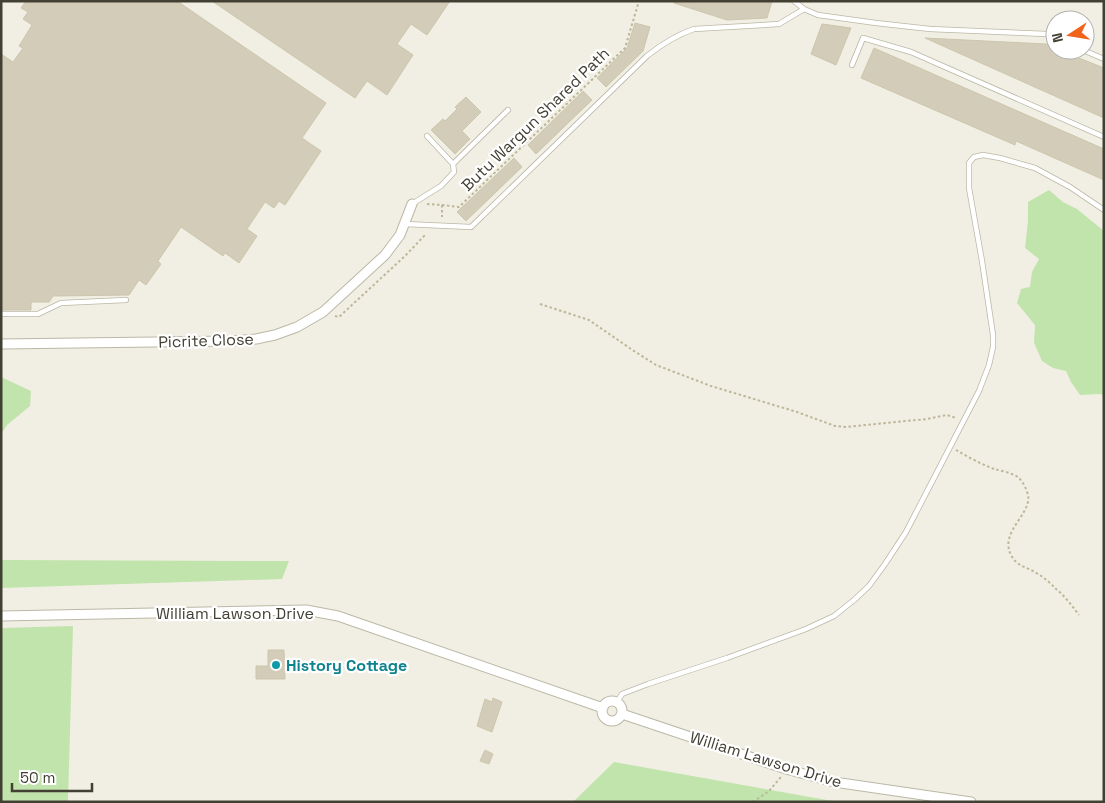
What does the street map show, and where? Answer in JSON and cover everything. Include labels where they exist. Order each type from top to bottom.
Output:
[{"type":"street","name":"Picrite Close","points":[[1,344],[232,340],[256,339],[275,335],[297,327],[323,312],[384,255],[400,235],[412,204]]},
{"type":"street","name":"William Lawson Drive","points":[[1,616],[306,610],[338,616],[603,708],[602,712],[605,718],[611,721],[618,720],[622,714],[786,769],[834,782],[971,802]]},
{"type":"street","points":[[603,708],[607,703],[617,702],[622,709],[622,714]]},
{"type":"lane","points":[[794,1],[804,9],[818,15],[876,24],[930,29],[1045,34]]},
{"type":"lane","points":[[404,224],[471,228],[647,56],[681,33],[694,29],[779,24],[804,9]]},
{"type":"lane","points":[[852,65],[863,38],[911,52],[1104,138]]},
{"type":"lane","points":[[454,164],[508,110]]},
{"type":"lane","points":[[412,204],[441,186],[454,172],[454,164],[427,136]]},
{"type":"lane","points":[[617,702],[622,694],[806,629],[834,616],[869,586],[886,564],[906,532],[979,391],[989,365],[993,347],[993,335],[982,261],[969,188],[969,163],[974,156],[983,155],[1000,158],[1035,168],[1070,187],[1104,210]]},
{"type":"lane","points":[[1,314],[38,314],[61,302],[126,300]]},
{"type":"path","name":"Butu Wargun Shared Path","points":[[442,205],[459,207],[625,48],[639,1]]},
{"type":"path","points":[[540,304],[589,320],[656,365],[711,386],[797,412],[835,426],[947,416],[956,417],[963,421]]},
{"type":"path","points":[[950,446],[979,462],[1019,478],[1028,497],[1028,502],[1027,507],[1015,524],[1009,541],[1009,553],[1014,562],[1037,573],[1058,590],[1079,615]]},
{"type":"path","points":[[753,802],[769,791],[778,780]]},
{"type":"green space","points":[[1049,190],[1063,202],[1077,209],[1104,231],[1104,395],[1080,395],[1066,371],[1053,368],[1042,361],[1034,343],[1035,325],[1017,303],[1021,289],[1030,287],[1032,272],[1039,259],[1025,248],[1028,202]]},
{"type":"green space","points":[[1,377],[31,391],[30,406],[7,425],[1,434]]},
{"type":"green space","points":[[1,560],[289,561],[282,579],[1,588]]},
{"type":"green space","points":[[73,626],[68,802],[1,802],[1,628]]},
{"type":"green space","points":[[614,762],[838,802],[573,802]]},
{"type":"building","points":[[26,1],[177,1],[326,103],[302,138],[321,151],[285,205],[279,201],[274,208],[265,202],[247,229],[257,236],[239,263],[225,253],[223,256],[181,227],[158,261],[161,264],[146,285],[139,280],[129,295],[53,296],[49,302],[31,302],[31,310],[1,310],[1,54],[13,62],[23,48],[19,46],[32,25],[23,19],[28,12],[21,8]]},
{"type":"building","points":[[212,1],[450,1],[427,35],[411,24],[397,44],[413,55],[387,95],[367,81],[355,98]]},
{"type":"building","points":[[674,1],[772,1],[767,18],[727,20],[674,3]]},
{"type":"building","points":[[635,23],[650,27],[643,51],[606,87],[597,78],[627,48]]},
{"type":"building","points":[[822,24],[851,28],[836,65],[811,54]]},
{"type":"building","points":[[925,38],[1045,44],[1045,60],[1084,60],[1104,68],[1104,118]]},
{"type":"building","points":[[874,48],[1104,149],[1104,180],[1016,141],[1015,145],[861,78]]},
{"type":"building","points":[[583,91],[592,100],[536,154],[528,145]]},
{"type":"building","points":[[466,97],[481,112],[462,131],[470,139],[455,154],[431,130],[443,119],[445,121],[457,109],[455,107]]},
{"type":"building","points":[[514,158],[522,167],[466,221],[457,212]]},
{"type":"building","name":"History Cottage","points":[[268,650],[284,650],[285,679],[256,679],[256,666],[268,666]]},
{"type":"building","points":[[493,698],[502,702],[492,732],[477,726],[485,699],[492,702]]},
{"type":"building","points":[[485,750],[493,754],[489,764],[480,761]]},
{"type":"place","name":"History Cottage","points":[[276,665]]}]
